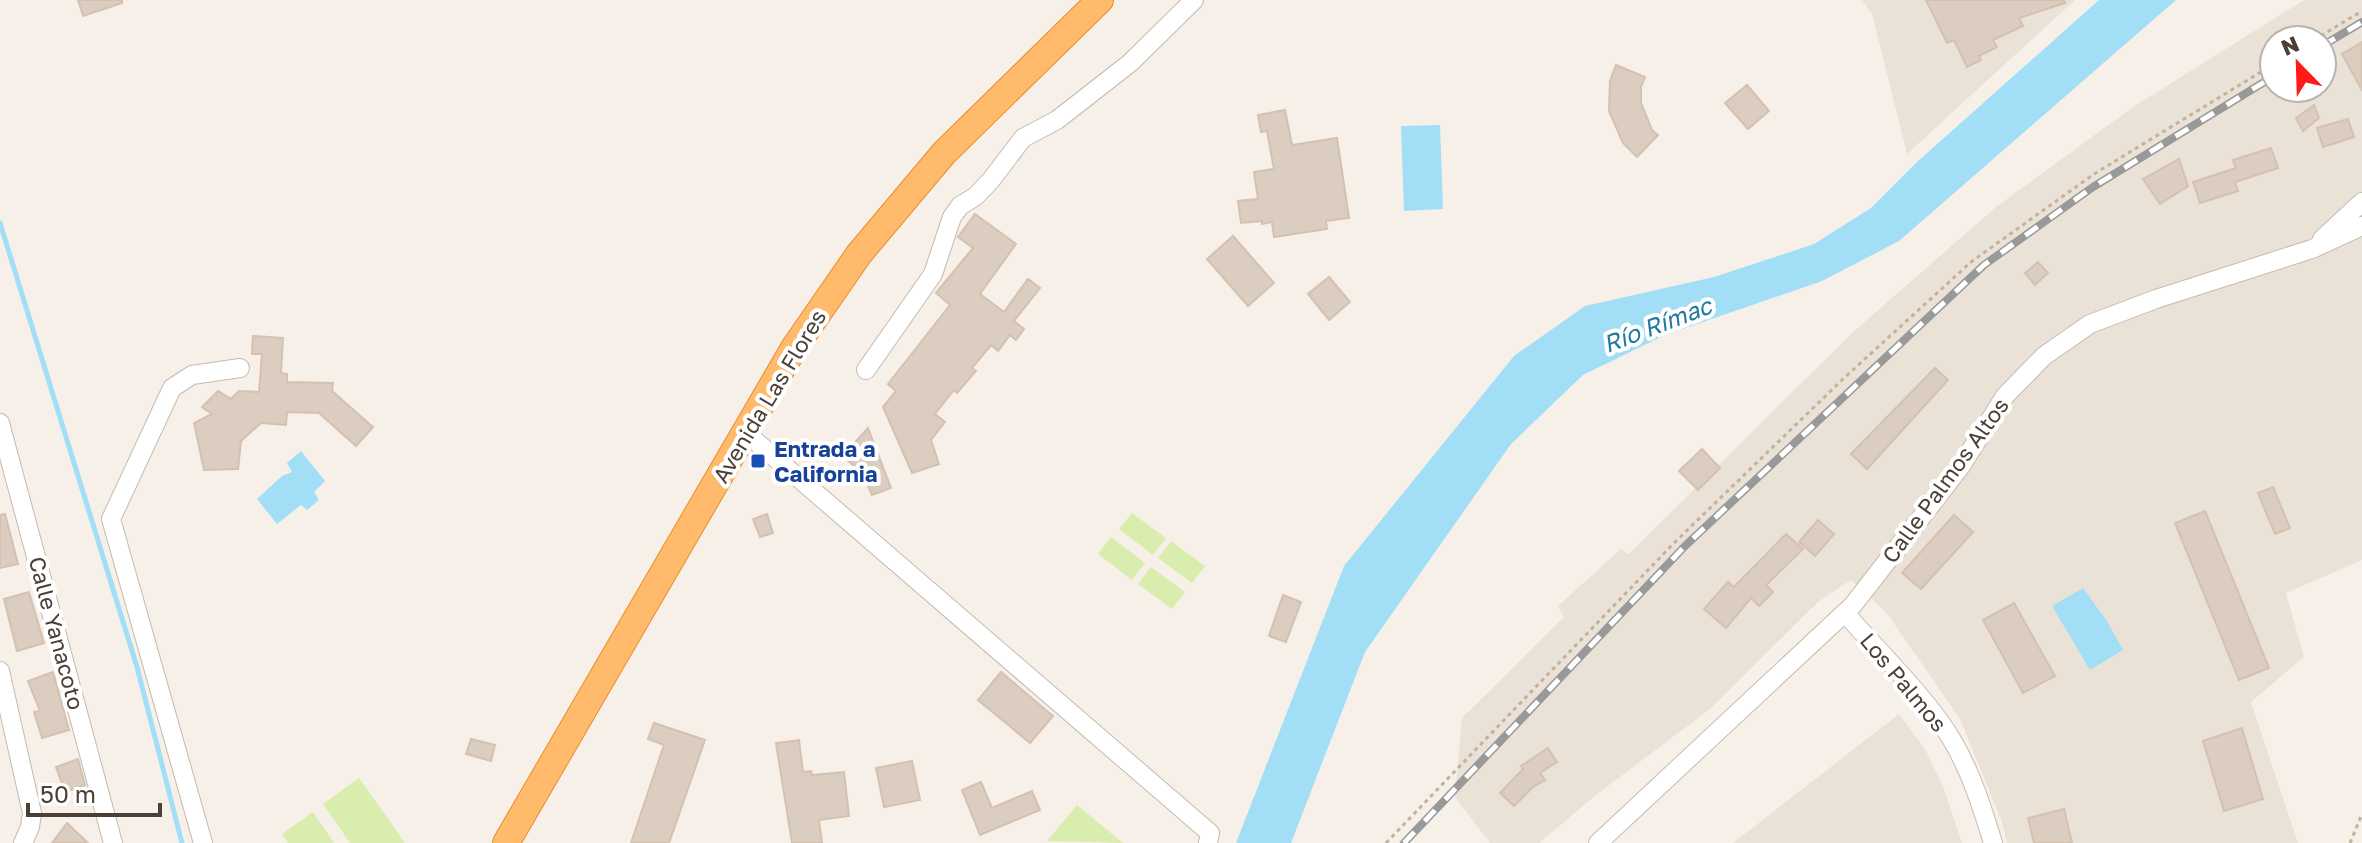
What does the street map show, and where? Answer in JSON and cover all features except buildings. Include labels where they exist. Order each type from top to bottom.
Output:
[{"type":"highway","name":"Avenida Las Flores","points":[[506,843],[794,348],[859,254],[944,153],[1100,0]]},
{"type":"street","points":[[866,370],[933,274],[952,217],[960,206],[976,196],[991,180],[1023,138],[1057,120],[1130,63],[1194,0]]},
{"type":"street","points":[[2312,249],[2362,202]]},
{"type":"street","name":"Calle Palmos Altos","points":[[1598,843],[1845,613],[1961,466],[2005,396],[2044,356],[2090,324],[2156,299],[2312,249],[2362,226]]},
{"type":"street","points":[[203,843],[111,519],[172,388],[192,375],[240,368]]},
{"type":"street","name":"Calle Yanacoto","points":[[0,423],[113,843]]},
{"type":"street","points":[[745,432],[1210,833],[1208,843]]},
{"type":"street","name":"Los Palmos","points":[[1845,613],[1939,720],[1953,741],[1978,792],[1993,843]]},
{"type":"street","points":[[0,671],[32,813],[23,843]]},
{"type":"path","points":[[2338,26],[2362,11]]},
{"type":"path","points":[[1386,843],[1674,543],[1843,379],[1971,262],[2094,174],[2258,74]]},
{"type":"path","points":[[2350,843],[2362,814]]},
{"type":"shaded area","points":[[1862,0],[2075,0],[1907,154],[1872,14]]},
{"type":"shaded area","points":[[2304,0],[2362,0],[2362,560],[2286,593],[2304,657],[2251,702],[2298,843],[2007,843],[2002,822],[1960,719],[1886,612],[1851,580],[1818,602],[1710,709],[1596,795],[1539,843],[1490,843],[1455,797],[1462,718],[1564,617],[1558,606],[1621,549],[1629,554],[1852,333],[1996,207],[2133,107],[2258,29],[2258,104],[2338,104],[2338,24],[2266,24]]},
{"type":"shaded area","points":[[1899,714],[1925,749],[1944,789],[1962,843],[1733,843]]},
{"type":"green space","points":[[1132,513],[1166,538],[1153,555],[1119,529]]},
{"type":"green space","points":[[1111,537],[1145,563],[1132,580],[1098,554]]},
{"type":"green space","points":[[1171,541],[1205,566],[1192,583],[1158,558]]},
{"type":"green space","points":[[1151,567],[1185,592],[1172,609],[1138,584]]},
{"type":"green space","points":[[359,778],[405,843],[350,843],[323,804]]},
{"type":"green space","points":[[1077,805],[1123,843],[1047,841]]},
{"type":"green space","points":[[313,812],[334,843],[288,843],[282,834]]},
{"type":"water","name":"Río Rímac","points":[[2099,0],[2176,0],[1899,241],[1822,281],[1665,335],[1583,375],[1511,444],[1365,652],[1291,843],[1236,843],[1344,566],[1514,356],[1585,306],[1714,277],[1814,244],[1871,208],[1917,162]]},
{"type":"water","points":[[1440,125],[1443,209],[1404,211],[1401,126]]},
{"type":"water","points":[[301,451],[325,481],[314,492],[319,500],[307,510],[301,505],[277,524],[257,499],[282,476],[292,472],[287,463]]},
{"type":"water","points":[[2083,588],[2123,650],[2090,670],[2052,606]]},
{"type":"waterway","points":[[0,223],[137,667],[182,843]]},
{"type":"railway","points":[[2338,36],[2362,22]]},
{"type":"railway","points":[[1404,843],[1685,546],[1984,265],[2093,187],[2258,86]]},
{"type":"place","name":"Entrada a California","points":[[758,461]]}]
